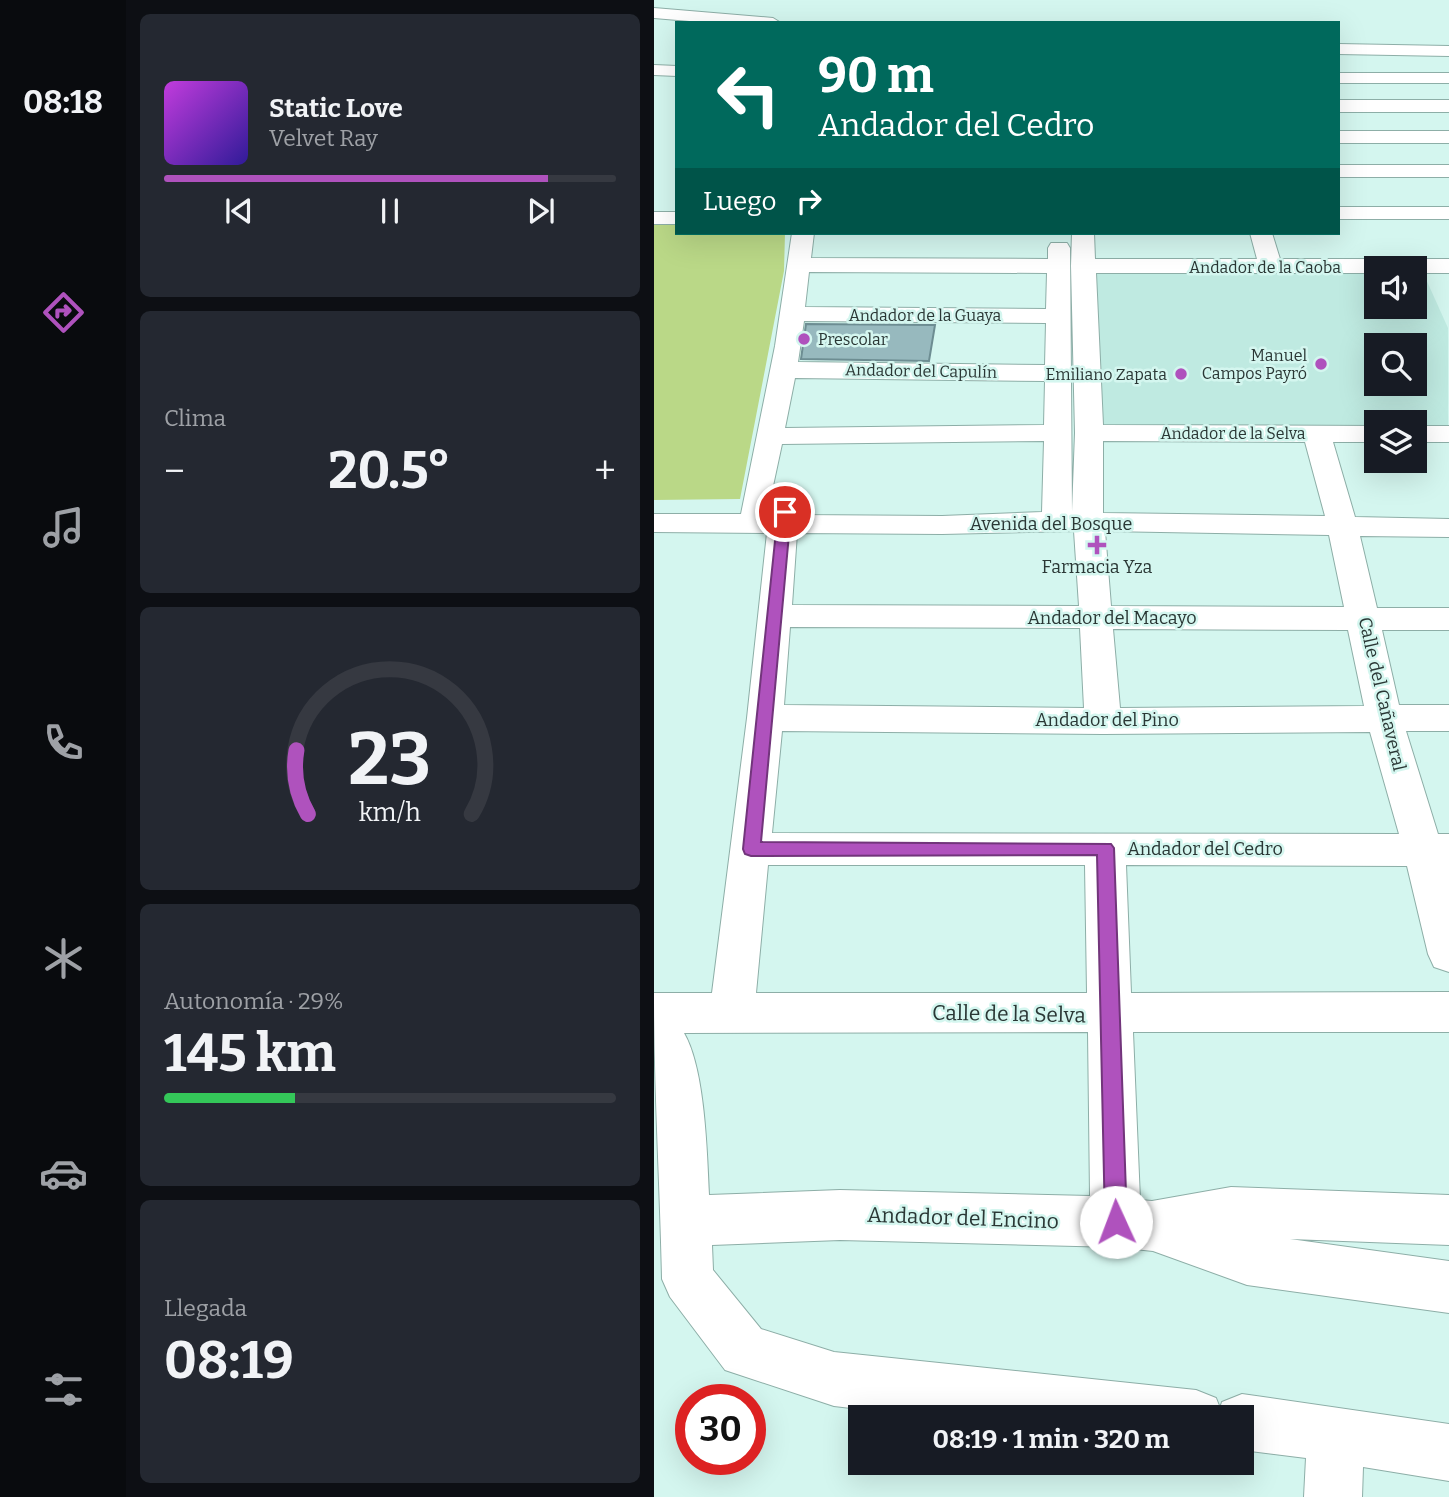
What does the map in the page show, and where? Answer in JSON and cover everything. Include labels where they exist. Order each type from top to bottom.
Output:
[{"type":"street","points":[[654,13],[749,21]]},
{"type":"street","points":[[1342,49],[1411,35]]},
{"type":"street","points":[[1342,49],[1448,51]]},
{"type":"street","points":[[654,70],[675,71]]},
{"type":"street","points":[[1340,75],[1448,78]]},
{"type":"street","points":[[1340,75],[1358,106]]},
{"type":"street","points":[[1340,106],[1448,106]]},
{"type":"street","points":[[1340,137],[1448,137]]},
{"type":"street","points":[[1391,137],[1445,219]]},
{"type":"street","points":[[1340,171],[1448,171]]},
{"type":"street","points":[[1340,213],[1445,219]]},
{"type":"street","points":[[654,215],[675,215]]},
{"type":"street","points":[[1340,219],[1445,219]]},
{"type":"street","points":[[732,1011],[775,616],[771,436],[793,314],[803,235]]},
{"type":"street","points":[[1061,235],[1070,266],[1089,433],[1072,516]]},
{"type":"street","points":[[1082,235],[1070,266],[1058,316],[1059,433],[1072,516],[1096,618],[1103,721]]},
{"type":"street","points":[[1262,235],[1271,268]]},
{"type":"street","name":"Andador de la Caoba","points":[[798,265],[1271,268],[1448,266]]},
{"type":"street","name":"Andador de la Guaya","points":[[793,314],[1058,316]]},
{"type":"street","name":"Andador del Capulín","points":[[783,370],[1058,373]]},
{"type":"street","points":[[771,436],[1059,433]]},
{"type":"street","name":"Andador de la Selva","points":[[1089,433],[1364,434]]},
{"type":"street","name":"Calle del Cañaveral","points":[[1317,433],[1365,620],[1384,717],[1436,850],[1448,954]]},
{"type":"street","points":[[1427,434],[1448,434]]},
{"type":"street","name":"Avenida del Bosque","points":[[654,512],[942,525],[1072,516],[1341,520],[1448,528]]},
{"type":"street","name":"Avenida del Bosque","points":[[1341,520],[1448,512]]},
{"type":"street","name":"Avenida del Bosque","points":[[654,523],[774,516]]},
{"type":"street","name":"Andador del Macayo","points":[[775,616],[1448,619]]},
{"type":"street","name":"Andador del Pino","points":[[765,718],[1103,721],[1448,718]]},
{"type":"street","points":[[1105,848],[1110,1014],[1134,1224],[1247,1259],[1448,1287]]},
{"type":"street","name":"Andador del Cedro","points":[[751,849],[1436,850]]},
{"type":"street","name":"Calle de la Selva","points":[[654,1013],[1448,1012]]},
{"type":"street","points":[[654,1038],[669,1048],[682,1127],[688,1279],[744,1351],[834,1379],[1075,1405]]},
{"type":"street","name":"Andador del Encino","points":[[686,1221],[840,1215],[1134,1224],[1231,1212],[1448,1220]]},
{"type":"street","points":[[1254,1424],[1448,1453]]},
{"type":"street","points":[[1333,1497],[1336,1434]]},
{"type":"shaded area","name":"Manuel Campos Payró","points":[[1364,268],[1364,319],[1427,319],[1427,281],[1448,328],[1448,426],[1427,426],[1427,410],[1364,410],[1364,426],[1098,426],[1093,269]]},
{"type":"green space","points":[[654,221],[675,221],[675,235],[785,235],[784,271],[740,499],[654,500]]},
{"type":"building","points":[[806,324],[935,325],[929,361],[801,359]]},
{"type":"place","name":"Prescolar","points":[[804,339]]},
{"type":"place","name":"Manuel Campos Payró","points":[[1321,364]]},
{"type":"place","name":"Emiliano Zapata","points":[[1181,374]]},
{"type":"place","name":"Farmacia Yza","points":[[1097,545]]},
{"type":"route","points":[[785,512],[751,849],[1105,848],[1116,1222]]}]
